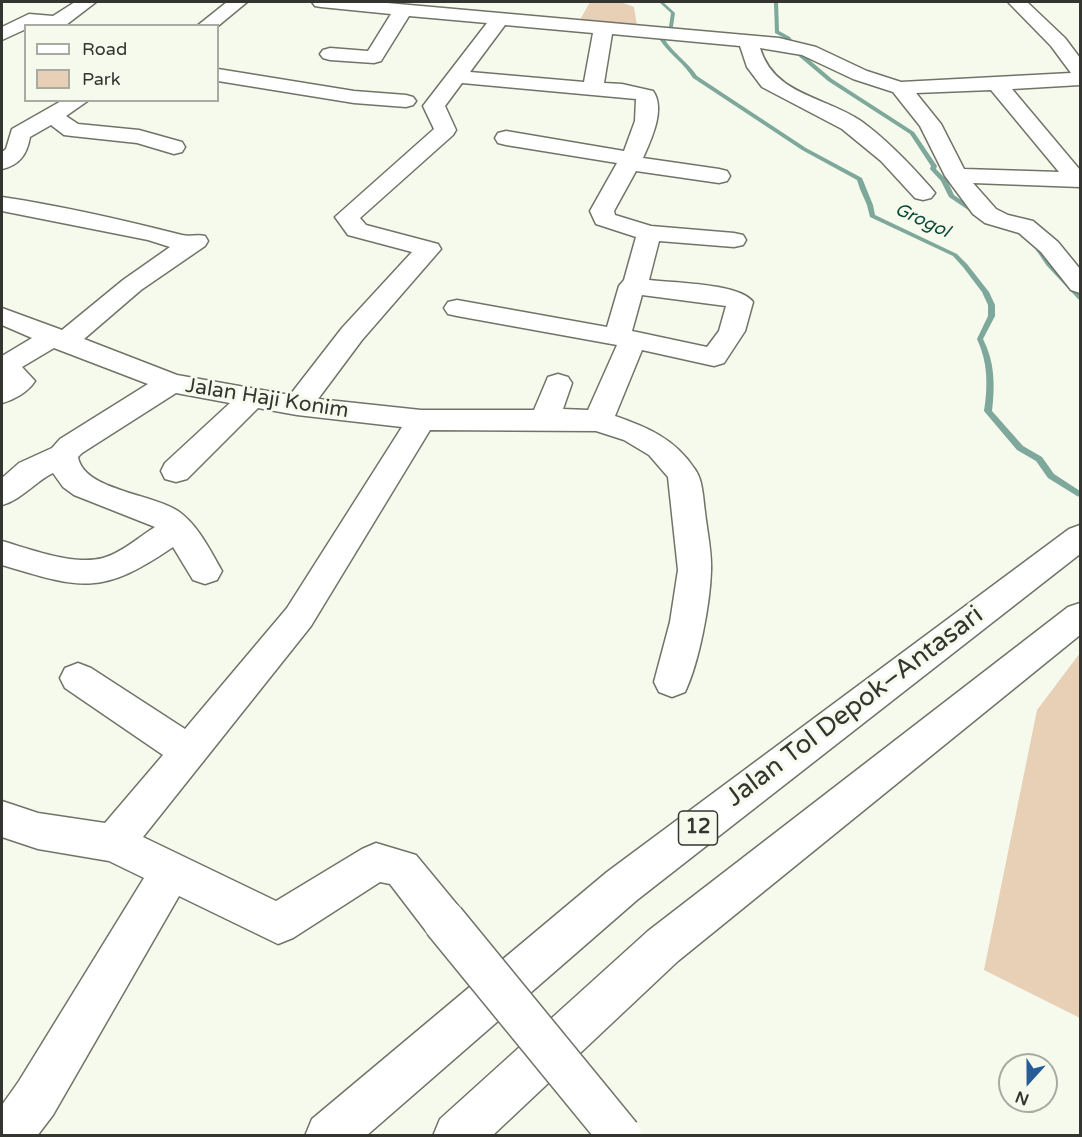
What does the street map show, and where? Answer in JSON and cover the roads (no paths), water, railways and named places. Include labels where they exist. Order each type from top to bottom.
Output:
[{"type":"main road","points":[[59,21],[87,2]]},
{"type":"main road","points":[[209,24],[238,2]]},
{"type":"main road","points":[[321,2],[374,4],[403,10],[779,44],[809,51],[860,75],[900,88],[1080,79]]},
{"type":"main road","points":[[297,406],[352,334],[429,249],[357,230],[347,218],[446,130],[434,106],[522,2]]},
{"type":"main road","points":[[1017,2],[1058,42],[1080,71]]},
{"type":"main road","points":[[330,54],[374,57],[403,10]]},
{"type":"main road","points":[[2,15],[46,23],[59,21],[76,24]]},
{"type":"main road","points":[[2,34],[29,20]]},
{"type":"main road","points":[[593,89],[603,29]]},
{"type":"main road","points":[[748,41],[757,66],[768,81],[847,122],[901,167],[923,193]]},
{"type":"main road","points":[[1058,42],[1080,41]]},
{"type":"main road","points":[[219,75],[354,97],[406,101]]},
{"type":"main road","points":[[457,77],[622,90],[646,95],[650,106],[631,161],[602,211],[604,219],[648,233],[734,240]]},
{"type":"main road","points":[[997,84],[1079,180]]},
{"type":"main road","points":[[900,88],[930,124],[956,176],[985,213],[998,221],[1027,227],[1059,259],[1080,285]]},
{"type":"main road","points":[[3,160],[16,152],[20,134],[75,102]]},
{"type":"main road","points":[[51,115],[72,130],[138,137],[174,147]]},
{"type":"main road","points":[[506,138],[719,176]]},
{"type":"main road","points":[[956,176],[1079,180]]},
{"type":"main road","points":[[2,204],[192,243],[58,340],[4,366],[21,381],[2,394]]},
{"type":"main road","points":[[635,286],[648,233]]},
{"type":"main road","points":[[457,308],[625,338],[714,357],[732,331],[740,302],[728,297],[631,286],[628,291],[625,338],[599,421]]},
{"type":"main road","name":"Jalan Haji Konim","points":[[2,316],[171,383],[252,398],[297,406],[421,420],[599,421],[634,433],[660,448],[683,474],[693,535],[695,570],[687,622],[672,682]]},
{"type":"main road","points":[[2,494],[30,471],[63,455],[70,446],[171,383]]},
{"type":"main road","points":[[545,419],[558,383]]},
{"type":"main road","points":[[176,471],[252,398]]},
{"type":"main road","points":[[114,843],[299,617],[421,420]]},
{"type":"main road","points":[[63,455],[66,469],[79,482],[163,518],[177,528],[206,571]]},
{"type":"main road","points":[[2,553],[73,571],[100,571],[113,567],[177,528]]},
{"type":"main road","name":"Jalan Tol Depok–Antasari","points":[[329,1136],[622,886],[1080,537]]},
{"type":"main road","points":[[457,1136],[663,946],[1080,616]]},
{"type":"main road","points":[[78,678],[188,751]]},
{"type":"main road","points":[[2,819],[38,831],[114,843],[278,924],[376,862],[402,868],[620,1136]]},
{"type":"main road","points":[[8,1136],[36,1098],[171,872]]},
{"type":"waterway","name":"Grogol","points":[[661,2],[673,13],[670,33],[662,40],[695,77],[804,149],[860,179],[872,216],[955,255],[968,269],[986,292],[992,305],[992,316],[980,339],[987,355],[990,374],[988,411],[1020,448],[1039,459],[1051,476],[1080,494]]},
{"type":"waterway","name":"Grogol","points":[[774,2],[776,2],[777,32],[788,38],[797,52],[830,80],[912,133],[934,166],[933,169],[944,180],[951,196],[979,215]]},
{"type":"waterway","name":"Grogol","points":[[1035,244],[1049,265],[1080,298]]}]
